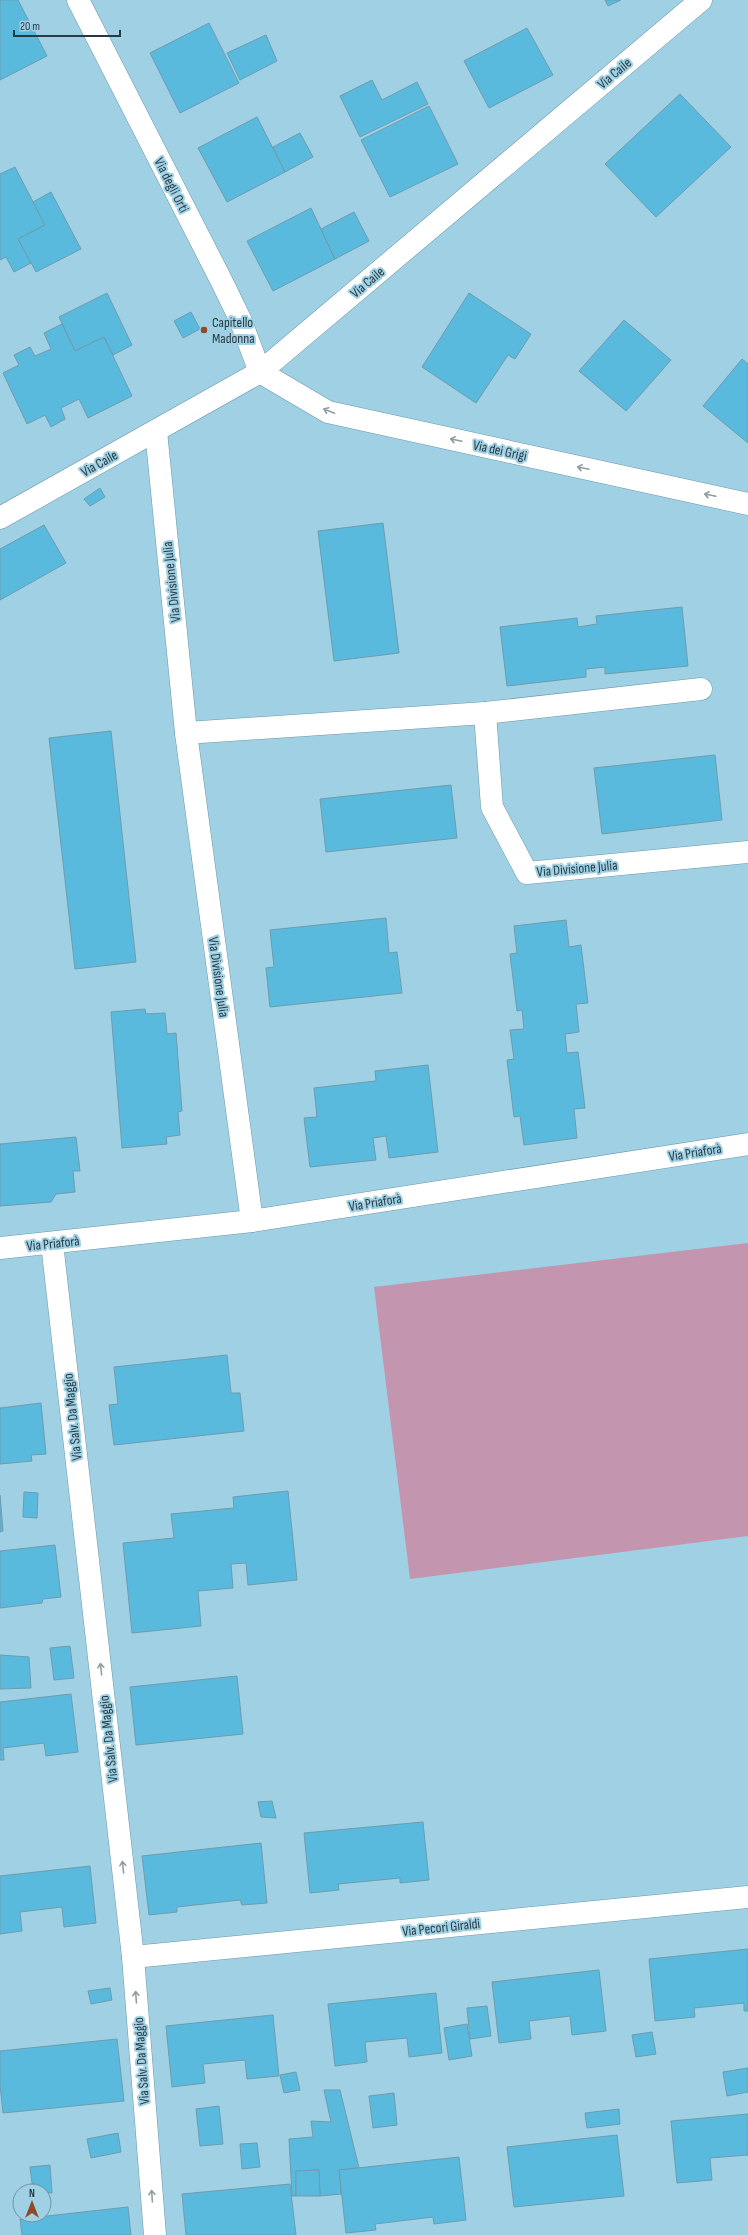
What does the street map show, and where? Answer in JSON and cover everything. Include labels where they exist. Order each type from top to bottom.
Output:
[{"type":"street","name":"Via degli Orti","points":[[78,0],[240,318],[260,372]]},
{"type":"street","name":"Via Caile","points":[[0,518],[260,372],[701,0]]},
{"type":"street","name":"Via dei Grigi","points":[[260,372],[328,412],[748,504]]},
{"type":"street","name":"Via Divisione Julia","points":[[156,431],[186,734],[252,1221]]},
{"type":"street","points":[[186,734],[485,713],[701,689]]},
{"type":"street","name":"Via Divisione Julia","points":[[485,713],[492,807],[526,873],[748,852]]},
{"type":"street","name":"Via Priaforà","points":[[0,1248],[252,1221],[748,1144]]},
{"type":"street","name":"Via Salv. Da Maggio","points":[[52,1243],[133,1957],[155,2235]]},
{"type":"street","name":"Via Pecori Giraldi","points":[[133,1957],[748,1897]]},
{"type":"shaded area","points":[[748,1243],[748,1536],[410,1579],[374,1287]]},
{"type":"building","points":[[0,0],[18,0],[47,56],[0,80]]},
{"type":"building","points":[[605,0],[621,0],[608,6]]},
{"type":"building","points":[[209,23],[239,83],[180,113],[150,53]]},
{"type":"building","points":[[527,28],[553,75],[489,108],[464,61]]},
{"type":"building","points":[[266,35],[277,61],[240,80],[227,53]]},
{"type":"building","points":[[372,80],[382,100],[417,82],[428,104],[360,137],[340,96]]},
{"type":"building","points":[[680,94],[731,147],[656,217],[605,164]]},
{"type":"building","points":[[429,106],[458,164],[390,197],[361,140]]},
{"type":"building","points":[[257,117],[285,172],[227,202],[198,148]]},
{"type":"building","points":[[300,133],[313,157],[285,172],[273,147]]},
{"type":"building","points":[[15,167],[45,225],[18,239],[31,263],[14,272],[6,257],[0,260],[0,174]]},
{"type":"building","points":[[51,192],[81,249],[36,272],[18,239],[45,225],[33,202]]},
{"type":"building","points":[[311,208],[335,259],[273,291],[247,241]]},
{"type":"building","points":[[354,212],[369,241],[335,259],[321,229]]},
{"type":"building","points":[[107,293],[132,345],[113,355],[104,337],[75,351],[59,317]]},
{"type":"building","points":[[469,293],[531,334],[515,359],[508,355],[476,403],[422,367]]},
{"type":"building","points":[[191,312],[200,329],[183,338],[174,321]]},
{"type":"building","points":[[624,320],[671,360],[626,411],[579,371]]},
{"type":"building","points":[[62,324],[75,351],[104,337],[132,396],[88,418],[79,399],[61,408],[65,419],[51,427],[45,415],[27,424],[3,373],[19,365],[14,355],[30,347],[35,356],[51,349],[44,333]]},
{"type":"building","points":[[742,359],[748,364],[748,443],[703,406]]},
{"type":"building","points":[[100,488],[105,497],[90,506],[84,499]]},
{"type":"building","points":[[383,523],[399,653],[334,661],[318,531]]},
{"type":"building","points":[[44,525],[66,563],[0,600],[0,549]]},
{"type":"building","points":[[682,607],[688,666],[605,674],[605,667],[586,669],[586,677],[507,686],[500,627],[577,618],[578,627],[597,624],[596,616]]},
{"type":"building","points":[[111,731],[136,962],[75,969],[49,738]]},
{"type":"building","points":[[715,755],[722,820],[602,834],[594,768]]},
{"type":"building","points":[[451,785],[457,838],[326,852],[320,799]]},
{"type":"building","points":[[386,918],[389,953],[397,952],[402,993],[270,1007],[266,968],[274,967],[270,930]]},
{"type":"building","points":[[566,920],[569,947],[581,945],[588,1003],[576,1004],[579,1032],[565,1034],[567,1053],[578,1052],[585,1108],[574,1109],[577,1138],[524,1145],[520,1116],[514,1117],[507,1060],[514,1059],[510,1030],[524,1029],[522,1010],[517,1011],[510,954],[517,953],[514,926]]},
{"type":"building","points":[[145,1009],[146,1014],[165,1013],[167,1034],[176,1033],[182,1111],[178,1112],[180,1135],[166,1137],[167,1144],[122,1148],[111,1012]]},
{"type":"building","points":[[428,1065],[438,1152],[389,1158],[386,1136],[373,1138],[376,1160],[310,1167],[304,1118],[317,1117],[314,1088],[376,1081],[375,1071]]},
{"type":"building","points":[[76,1137],[80,1171],[73,1171],[75,1192],[56,1194],[51,1202],[0,1206],[0,1144]]},
{"type":"building","points":[[227,1355],[231,1393],[240,1393],[244,1431],[114,1445],[109,1405],[118,1404],[114,1367]]},
{"type":"building","points":[[41,1403],[46,1454],[31,1455],[32,1461],[0,1464],[0,1408]]},
{"type":"building","points":[[288,1491],[297,1580],[248,1585],[246,1563],[231,1564],[233,1588],[198,1591],[201,1626],[132,1633],[123,1543],[174,1538],[171,1514],[234,1508],[233,1497]]},
{"type":"building","points":[[24,1492],[38,1493],[37,1518],[23,1517]]},
{"type":"building","points":[[0,1495],[3,1531],[0,1532]]},
{"type":"building","points":[[55,1545],[61,1597],[43,1599],[42,1603],[0,1608],[0,1551]]},
{"type":"building","points":[[70,1646],[74,1678],[54,1680],[50,1648]]},
{"type":"building","points":[[0,1655],[29,1657],[31,1688],[0,1689]]},
{"type":"building","points":[[237,1676],[243,1734],[136,1745],[130,1687]]},
{"type":"building","points":[[71,1694],[78,1752],[46,1756],[44,1743],[3,1748],[4,1760],[0,1760],[0,1702]]},
{"type":"building","points":[[272,1801],[276,1818],[261,1817],[258,1802]]},
{"type":"building","points":[[423,1822],[429,1880],[400,1883],[400,1878],[338,1884],[339,1890],[310,1893],[304,1833]]},
{"type":"building","points":[[261,1843],[267,1903],[242,1905],[240,1900],[177,1907],[177,1912],[149,1915],[142,1856]]},
{"type":"building","points":[[90,1866],[96,1923],[64,1927],[62,1907],[20,1912],[22,1931],[0,1934],[0,1876]]},
{"type":"building","points":[[748,1949],[748,2011],[744,2011],[744,2003],[694,2008],[695,2017],[655,2021],[649,1959]]},
{"type":"building","points":[[599,1970],[606,2031],[572,2035],[570,2016],[529,2021],[531,2039],[499,2043],[492,1982]]},
{"type":"building","points":[[110,1988],[112,2000],[91,2004],[88,1991]]},
{"type":"building","points":[[436,1993],[442,2053],[409,2057],[407,2038],[365,2042],[367,2062],[335,2066],[328,2004]]},
{"type":"building","points":[[487,2006],[491,2036],[470,2039],[467,2008]]},
{"type":"building","points":[[273,2015],[279,2076],[247,2079],[245,2060],[203,2064],[205,2083],[172,2087],[166,2026]]},
{"type":"building","points":[[467,2024],[472,2056],[449,2060],[444,2028]]},
{"type":"building","points":[[652,2032],[656,2054],[636,2057],[632,2035]]},
{"type":"building","points":[[117,2039],[124,2101],[3,2113],[0,2085],[0,2051]]},
{"type":"building","points":[[748,2068],[748,2092],[727,2096],[723,2072]]},
{"type":"building","points":[[296,2072],[300,2090],[284,2093],[280,2075]]},
{"type":"building","points":[[324,2090],[340,2090],[359,2168],[339,2170],[341,2194],[320,2196],[319,2170],[296,2171],[296,2196],[292,2196],[289,2139],[313,2137],[311,2121],[331,2122]]},
{"type":"building","points":[[394,2093],[397,2125],[373,2128],[369,2096]]},
{"type":"building","points":[[219,2106],[223,2144],[200,2146],[196,2109]]},
{"type":"building","points":[[619,2109],[620,2124],[587,2128],[585,2113]]},
{"type":"building","points":[[748,2114],[748,2155],[710,2158],[712,2180],[677,2183],[671,2121]]},
{"type":"building","points":[[118,2133],[121,2152],[91,2158],[87,2139]]},
{"type":"building","points":[[617,2135],[624,2196],[514,2207],[507,2147]]},
{"type":"building","points":[[257,2143],[260,2167],[242,2169],[240,2144]]},
{"type":"building","points":[[459,2157],[466,2220],[434,2224],[433,2217],[375,2224],[376,2230],[346,2233],[339,2170]]},
{"type":"building","points":[[50,2165],[51,2183],[32,2183],[30,2167]]},
{"type":"building","points":[[319,2170],[320,2196],[296,2196],[296,2171]]},
{"type":"building","points":[[290,2184],[296,2235],[186,2235],[182,2194]]},
{"type":"building","points":[[128,2207],[131,2235],[22,2235],[20,2223],[52,2223],[52,2215]]},
{"type":"place","name":"Capitello Madonna","points":[[204,330]]}]
